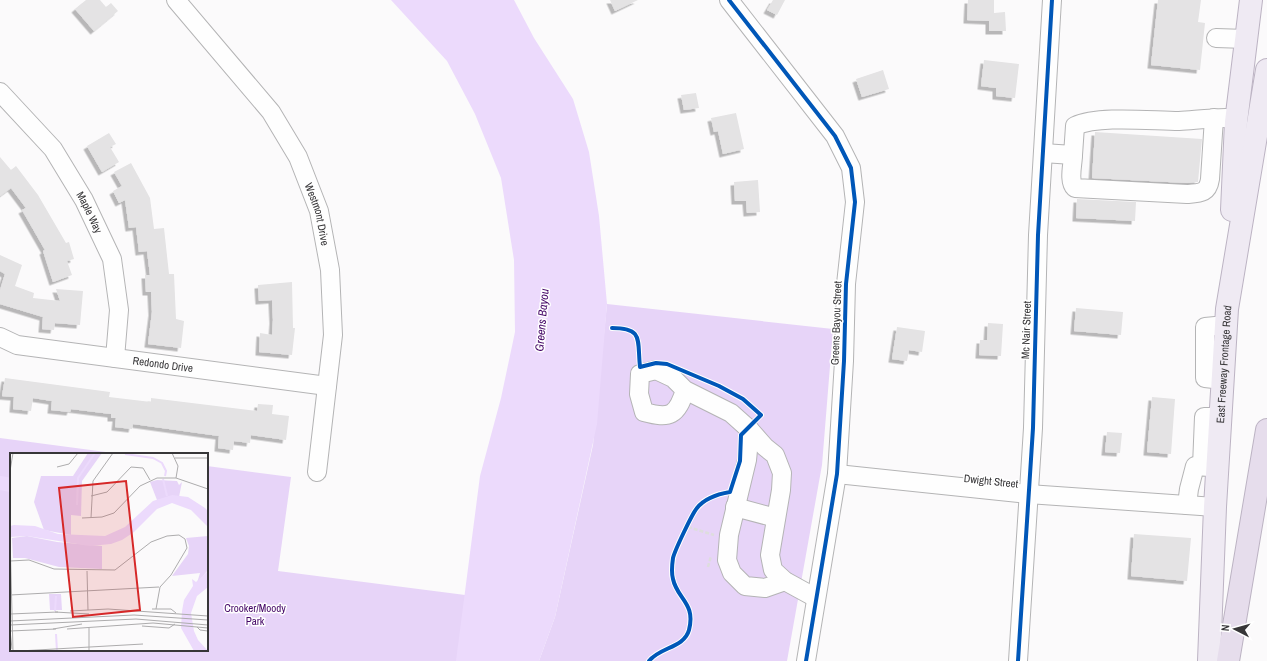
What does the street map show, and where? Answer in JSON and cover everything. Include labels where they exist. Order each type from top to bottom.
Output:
[{"type":"highway","points":[[1228,661],[1267,430]]},
{"type":"main road","points":[[1227,317],[1236,118],[1251,0]]},
{"type":"main road","name":"East Freeway Frontage Road","points":[[1209,661],[1215,506],[1210,467],[1220,417],[1227,317],[1267,70]]},
{"type":"street","name":"Westmont Drive","points":[[176,0],[271,112],[298,157],[318,211],[330,270],[333,335],[317,472]]},
{"type":"street","name":"Greens Bayou Street","points":[[729,0],[835,136],[851,168],[855,202],[846,284],[844,361],[837,474],[806,661]]},
{"type":"street","name":"Mc Nair Street","points":[[1018,661],[1033,428],[1034,338],[1052,0]]},
{"type":"street","points":[[1216,38],[1246,39]]},
{"type":"street","name":"Maple Way","points":[[0,92],[53,149],[84,200],[112,259],[119,310],[115,358]]},
{"type":"street","points":[[1214,118],[1209,188],[1204,192],[1188,194],[1075,188],[1072,185],[1071,179],[1075,126],[1080,124],[1128,120],[1181,121],[1214,118],[1236,118]]},
{"type":"street","points":[[1043,153],[1074,155]]},
{"type":"street","name":"Redondo Drive","points":[[0,337],[17,345],[327,386]]},
{"type":"street","points":[[685,390],[731,413],[775,455],[782,473],[770,555],[773,570],[785,581],[816,598]]},
{"type":"street","points":[[750,430],[747,460],[735,507],[727,549],[727,560],[732,573],[745,586],[764,588],[785,581]]},
{"type":"street","points":[[1187,504],[1188,489],[1195,466],[1210,467]]},
{"type":"street","name":"Dwight Street","points":[[837,474],[1028,494],[1215,506]]},
{"type":"street","points":[[735,507],[776,518]]},
{"type":"path","points":[[685,532],[688,526],[718,536]]},
{"type":"green space","points":[[607,304],[833,329],[822,465],[787,661],[539,661],[555,617],[593,445]]},
{"type":"green space","name":"Crooker/Moody Park","points":[[0,438],[113,453],[10,453],[10,651],[208,651],[208,466],[291,477],[278,571],[473,596],[463,661],[0,661]]},
{"type":"water","name":"Greens Bayou","points":[[391,0],[514,0],[534,38],[573,99],[589,152],[599,216],[607,304],[597,424],[555,617],[539,661],[456,661],[480,476],[501,398],[515,332],[514,260],[501,178],[475,114],[447,61]]},
{"type":"building","points":[[86,0],[100,0],[106,7],[111,3],[118,11],[94,31],[75,9]]},
{"type":"building","points":[[610,0],[638,0],[615,11]]},
{"type":"building","points":[[773,0],[785,0],[777,15],[767,10]]},
{"type":"building","points":[[968,0],[994,0],[994,13],[1005,12],[1006,31],[989,31],[989,21],[967,20]]},
{"type":"building","points":[[1158,0],[1201,0],[1198,22],[1205,23],[1200,70],[1151,65]]},
{"type":"building","points":[[984,60],[1019,64],[1015,98],[996,96],[996,88],[981,86]]},
{"type":"building","points":[[883,70],[889,89],[862,97],[856,79]]},
{"type":"building","points":[[696,93],[699,108],[684,110],[681,95]]},
{"type":"building","points":[[736,113],[744,149],[723,154],[718,131],[714,132],[711,118]]},
{"type":"building","points":[[1095,132],[1202,139],[1198,182],[1187,183],[1092,178]]},
{"type":"building","points":[[109,133],[116,144],[110,147],[119,162],[102,172],[87,146]]},
{"type":"building","points":[[0,157],[11,170],[16,166],[38,195],[66,243],[69,242],[74,259],[67,261],[72,275],[53,282],[43,251],[45,250],[22,210],[26,208],[11,188],[0,196]]},
{"type":"building","points":[[131,163],[150,198],[154,229],[164,228],[169,274],[174,274],[176,319],[184,321],[181,348],[148,344],[152,312],[151,292],[146,292],[145,275],[150,275],[147,251],[139,252],[136,227],[129,228],[125,200],[119,203],[113,191],[122,186],[114,172]]},
{"type":"building","points":[[758,180],[760,212],[747,213],[746,201],[735,201],[734,182]]},
{"type":"building","points":[[1077,199],[1136,202],[1135,221],[1076,218]]},
{"type":"building","points":[[0,255],[22,265],[15,286],[34,293],[33,298],[60,301],[56,289],[83,291],[80,325],[55,323],[54,330],[42,329],[43,317],[0,304],[0,290],[5,274],[0,271]]},
{"type":"building","points":[[292,282],[293,328],[295,328],[292,355],[259,352],[260,333],[272,335],[273,320],[272,300],[259,301],[258,285]]},
{"type":"building","points":[[1076,308],[1123,312],[1121,335],[1074,331]]},
{"type":"building","points":[[988,323],[1003,324],[1001,356],[979,355],[980,340],[987,340]]},
{"type":"building","points":[[897,327],[925,331],[922,352],[909,350],[907,361],[892,359]]},
{"type":"building","points":[[5,378],[110,392],[109,397],[151,402],[151,398],[257,411],[258,404],[273,405],[272,414],[289,416],[286,440],[251,435],[250,443],[234,441],[233,450],[218,448],[219,436],[133,424],[132,429],[115,427],[116,418],[111,418],[111,414],[71,409],[70,412],[51,410],[52,401],[33,398],[31,411],[13,409],[14,397],[2,396]]},
{"type":"building","points":[[1152,397],[1175,399],[1171,454],[1147,452]]},
{"type":"building","points":[[1107,432],[1122,433],[1120,453],[1105,452]]},
{"type":"building","points":[[1134,534],[1191,538],[1187,581],[1131,576]]},
{"type":"waterway","points":[[0,483],[10,485]]},
{"type":"cycle path","points":[[729,0],[835,136],[851,168],[855,202],[846,284],[844,361],[837,474],[806,661]]},
{"type":"cycle path","points":[[1018,661],[1033,428],[1038,235],[1052,0]]},
{"type":"cycle path","points":[[612,328],[629,330],[637,337],[640,367],[656,363],[667,364],[719,386],[743,399],[761,415],[741,435],[740,461],[730,492],[712,497],[697,508],[674,554],[672,576],[675,586],[690,613],[689,630],[686,636],[677,644],[654,656],[649,661]]}]
